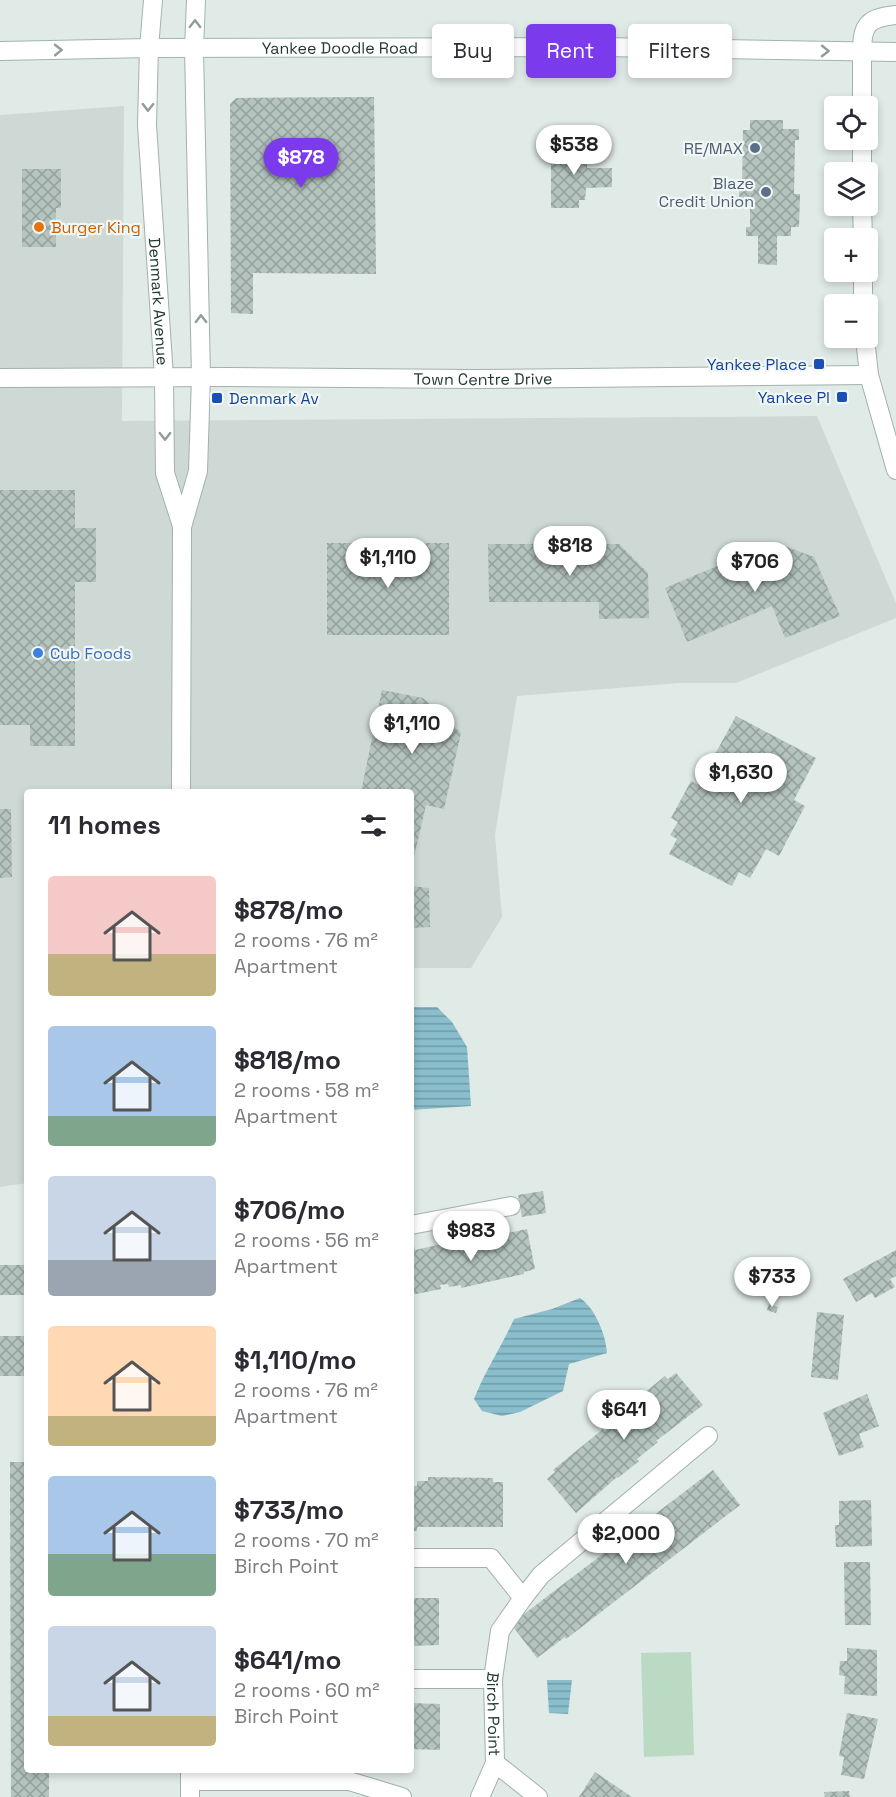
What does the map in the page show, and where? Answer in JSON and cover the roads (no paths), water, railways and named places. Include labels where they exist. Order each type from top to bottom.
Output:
[{"type":"street","name":"Denmark Avenue","points":[[153,0],[147,126],[164,377],[165,473],[182,527]]},
{"type":"street","name":"Denmark Avenue","points":[[181,789],[182,527],[198,471],[201,377],[196,0]]},
{"type":"street","points":[[862,96],[862,34],[867,24],[879,17],[896,15]]},
{"type":"street","name":"Yankee Doodle Road","points":[[0,51],[149,48],[602,47],[896,51]]},
{"type":"street","points":[[866,348],[869,375],[896,470]]},
{"type":"street","name":"Town Centre Drive","points":[[0,378],[201,377],[473,380],[869,375]]},
{"type":"street","points":[[414,1224],[511,1206]]},
{"type":"street","name":"Birch Point","points":[[480,1797],[495,1763],[494,1679],[500,1631],[541,1575],[708,1436]]},
{"type":"street","points":[[414,1558],[491,1558],[523,1598]]},
{"type":"street","points":[[414,1679],[494,1679]]},
{"type":"street","points":[[495,1763],[538,1797]]},
{"type":"street","points":[[190,1783],[349,1789],[402,1797]]},
{"type":"water","points":[[414,1007],[437,1007],[452,1022],[467,1047],[471,1106],[414,1110]]},
{"type":"water","points":[[580,1298],[599,1322],[607,1353],[569,1364],[563,1391],[520,1412],[502,1416],[482,1411],[474,1399],[514,1319],[552,1309]]},
{"type":"water","points":[[547,1680],[572,1680],[568,1714],[549,1713]]},
{"type":"place","name":"RE/MAX","points":[[755,148]]},
{"type":"place","name":"Blaze Credit Union","points":[[766,192]]},
{"type":"place","name":"Burger King","points":[[39,227]]},
{"type":"place","name":"Yankee Place","points":[[819,364]]},
{"type":"place","name":"Yankee Pl","points":[[842,397]]},
{"type":"place","name":"Denmark Av","points":[[217,398]]},
{"type":"place","name":"Cub Foods","points":[[38,653]]}]
